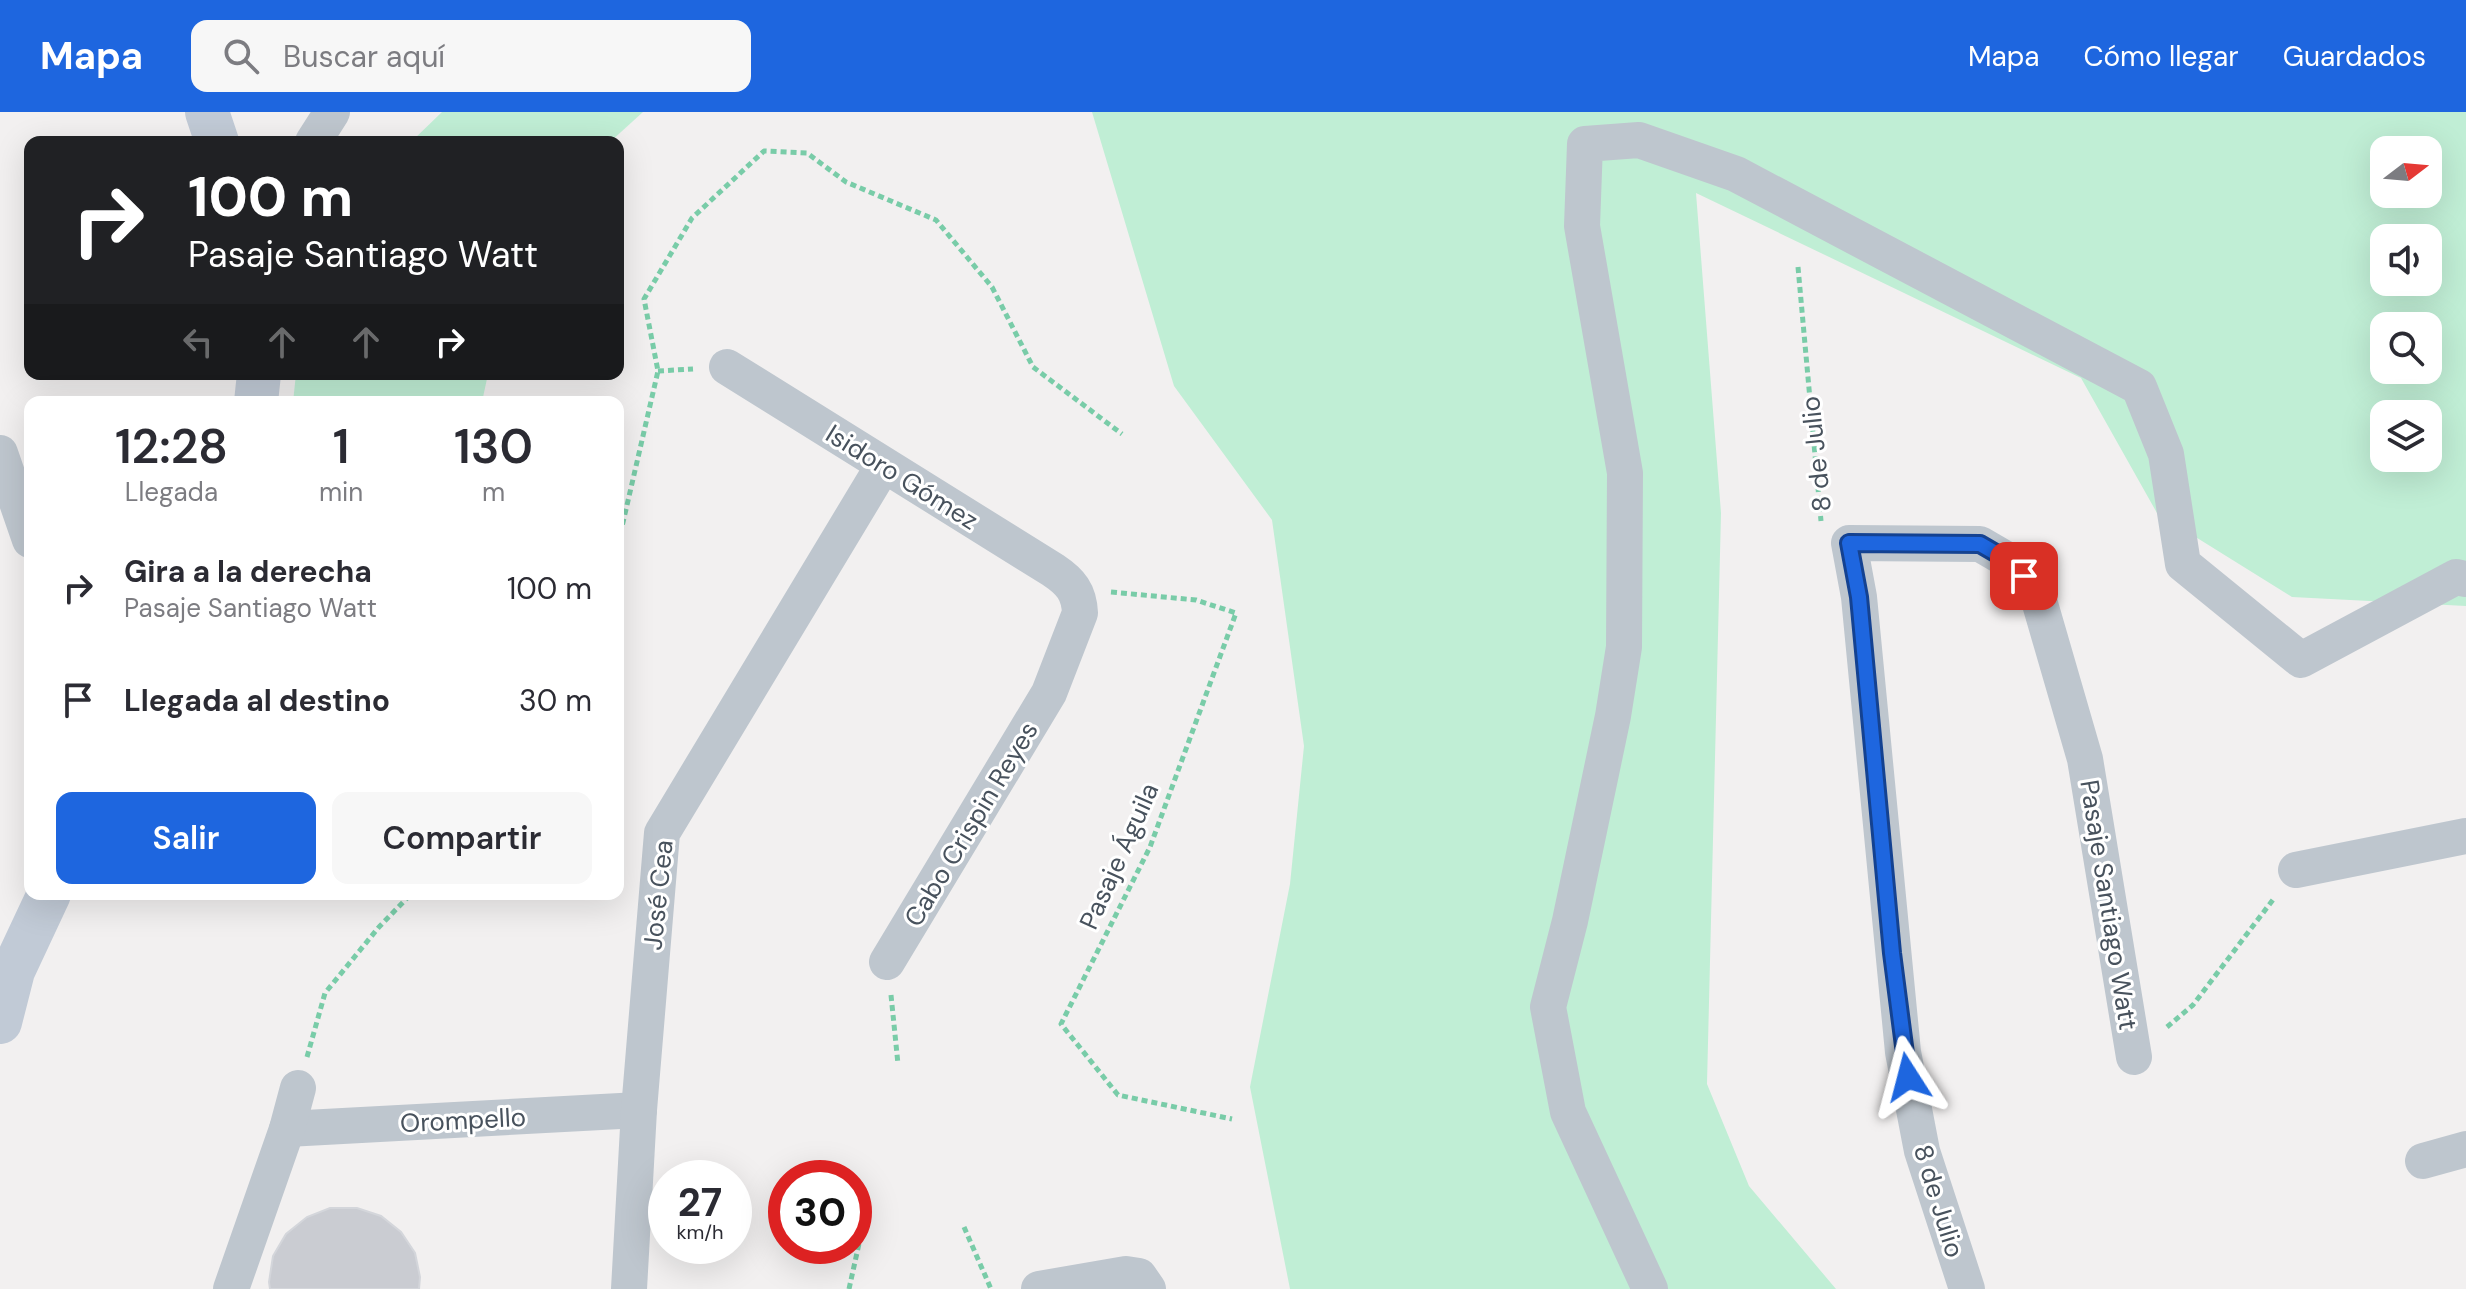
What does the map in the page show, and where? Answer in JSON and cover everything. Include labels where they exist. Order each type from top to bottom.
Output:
[{"type":"main road","points":[[207,112],[215,136]]},
{"type":"main road","points":[[0,1022],[13,971],[46,900]]},
{"type":"street","points":[[317,136],[332,112]]},
{"type":"street","points":[[1650,1289],[1568,1112],[1548,1007],[1570,921],[1613,716],[1624,647],[1625,473],[1582,226],[1585,144],[1639,140],[1736,174],[2139,387],[2166,454],[2183,564],[2301,660],[2456,577],[2466,579]]},
{"type":"street","name":"Isidoro Gómez","points":[[727,367],[1053,570],[1075,588]]},
{"type":"street","points":[[0,453],[24,523]]},
{"type":"street","name":"José Cea","points":[[629,1289],[639,1110],[662,833],[883,466]]},
{"type":"street","name":"Pasaje Santiago Watt","points":[[1849,543],[1980,544],[2011,562],[2036,590],[2085,759],[2134,1057]]},
{"type":"street","name":"8 de Julio","points":[[1849,543],[1859,597],[1903,1052],[1922,1151],[1967,1289]]},
{"type":"street","name":"Cabo Crispin Reyes","points":[[887,962],[1049,693],[1080,613],[1075,588]]},
{"type":"street","points":[[2296,870],[2466,836]]},
{"type":"street","points":[[231,1289],[287,1129],[298,1088]]},
{"type":"street","name":"Orompello","points":[[287,1129],[639,1110]]},
{"type":"street","points":[[2423,1161],[2466,1149]]},
{"type":"street","points":[[1039,1289],[1126,1274],[1139,1276],[1148,1289]]},
{"type":"path","points":[[624,518],[658,371],[644,299],[692,218],[764,151],[807,153],[846,182],[936,220],[992,287],[1033,367],[1122,434]]},
{"type":"path","name":"8 de Julio","points":[[1798,267],[1821,522],[1849,543]]},
{"type":"path","name":"Pasaje Águila","points":[[1075,588],[1196,600],[1236,613],[1150,847],[1061,1024],[1118,1095],[1232,1119]]},
{"type":"path","name":"Pasaje Santiago Watt","points":[[2134,1057],[2193,1005],[2296,870]]},
{"type":"path","points":[[298,1088],[325,993],[405,900]]},
{"type":"path","points":[[887,962],[898,1064]]},
{"type":"path","points":[[964,1227],[991,1289]]},
{"type":"path","points":[[849,1289],[855,1264]]},
{"type":"green space","points":[[442,112],[643,112],[617,136],[417,136]]},
{"type":"green space","points":[[1092,112],[2466,112],[2466,606],[2292,597],[2157,513],[2081,378],[1696,193],[1721,513],[1707,1084],[1749,1186],[1836,1289],[1290,1289],[1250,1087],[1290,884],[1304,746],[1272,520],[1174,386]]},
{"type":"green space","points":[[295,380],[487,380],[483,396],[294,396]]},
{"type":"building","points":[[330,1208],[357,1208],[381,1216],[401,1232],[415,1253],[419,1289],[270,1289],[273,1256],[286,1234],[307,1217]]},
{"type":"route","points":[[1908,1077],[1892,953],[1859,597],[1849,543],[1980,544],[2011,562],[2024,576]]}]
